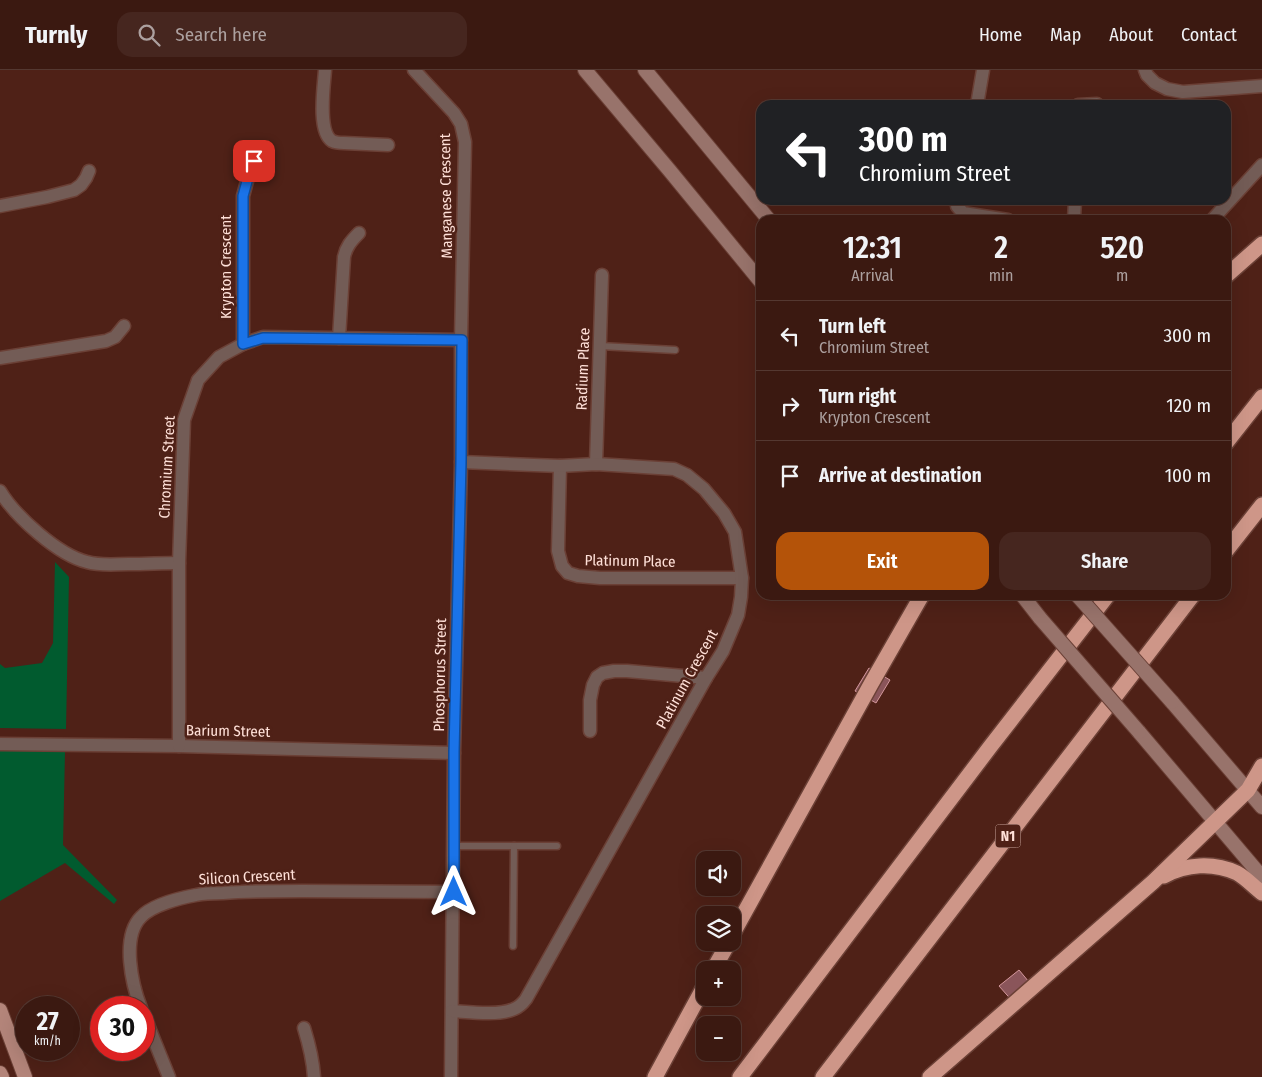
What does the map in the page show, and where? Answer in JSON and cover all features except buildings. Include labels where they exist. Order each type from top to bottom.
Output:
[{"type":"highway","points":[[1231,272],[1262,244]]},
{"type":"highway","points":[[1231,437],[1262,397]]},
{"type":"highway","points":[[1231,545],[1262,505]]},
{"type":"highway","points":[[741,919],[919,600]]},
{"type":"highway","points":[[740,1077],[1104,600]]},
{"type":"highway","name":"N1","points":[[823,1077],[1189,600]]},
{"type":"highway","points":[[930,1077],[1153,882],[1248,790],[1262,766]]},
{"type":"highway","points":[[1153,882],[1174,870],[1199,865],[1220,868],[1238,874],[1262,893]]},
{"type":"highway","points":[[655,1077],[696,1002]]},
{"type":"main road","points":[[585,70],[756,276]]},
{"type":"main road","points":[[645,70],[756,204]]},
{"type":"main road","points":[[757,205],[765,215]]},
{"type":"main road","points":[[1026,600],[1262,877]]},
{"type":"main road","points":[[1081,600],[1262,807]]},
{"type":"main road","points":[[0,1010],[25,1077]]},
{"type":"main road","points":[[0,1072],[2,1077]]},
{"type":"street","points":[[325,70],[324,124],[326,134],[331,140],[338,143],[388,145]]},
{"type":"street","name":"Manganese Crescent","points":[[414,70],[454,113],[461,124],[465,142],[462,340]]},
{"type":"street","points":[[978,100],[983,70]]},
{"type":"street","points":[[1145,70],[1155,83],[1167,89],[1183,92],[1262,86]]},
{"type":"street","name":"Krypton Crescent","points":[[243,344],[243,196],[254,161]]},
{"type":"street","points":[[1231,199],[1262,165]]},
{"type":"street","points":[[0,206],[74,190],[81,185],[89,171]]},
{"type":"street","points":[[957,205],[963,213],[976,215]]},
{"type":"street","points":[[1217,215],[1226,205]]},
{"type":"street","points":[[339,338],[344,257],[350,241],[359,233]]},
{"type":"street","name":"Radium Place","points":[[596,464],[602,276]]},
{"type":"street","points":[[0,358],[106,341],[115,337],[124,326]]},
{"type":"street","name":"Chromium Street","points":[[179,746],[179,563],[184,420],[198,380],[219,357],[243,344],[263,338],[462,340]]},
{"type":"street","name":"Phosphorus Street","points":[[452,1012],[454,752],[462,340]]},
{"type":"street","name":"Platinum Crescent","points":[[452,1012],[506,1012],[522,1005],[723,651],[738,615],[742,578],[735,532],[724,513],[704,489],[687,475],[674,469],[596,464],[560,466],[461,462]]},
{"type":"street","name":"Platinum Place","points":[[560,466],[558,551],[562,566],[568,573],[600,578],[742,578]]},
{"type":"street","points":[[0,491],[15,511],[38,533],[58,549],[87,562],[105,565],[179,563]]},
{"type":"street","points":[[590,730],[590,700],[593,685],[597,677],[603,673],[627,671],[706,678]]},
{"type":"street","name":"Barium Street","points":[[0,744],[454,752]]},
{"type":"street","name":"Silicon Crescent","points":[[137,996],[130,966],[130,941],[135,924],[140,918],[149,910],[164,903],[196,895],[256,890],[454,892]]},
{"type":"street","points":[[451,1077],[452,1012]]},
{"type":"street","points":[[304,1028],[314,1066],[314,1077]]},
{"type":"street","points":[[155,1042],[169,1077]]},
{"type":"lane","points":[[600,346],[675,350]]},
{"type":"lane","points":[[454,846],[557,846]]},
{"type":"lane","points":[[513,946],[514,846]]},
{"type":"green space","points":[[55,562],[69,577],[66,729],[0,728],[0,664],[5,668],[42,663],[53,643]]},
{"type":"green space","points":[[0,750],[65,752],[63,845],[117,900],[114,904],[65,863],[0,901]]},
{"type":"route","points":[[254,161],[243,196],[243,344],[263,338],[462,340],[454,752],[454,892]]}]
